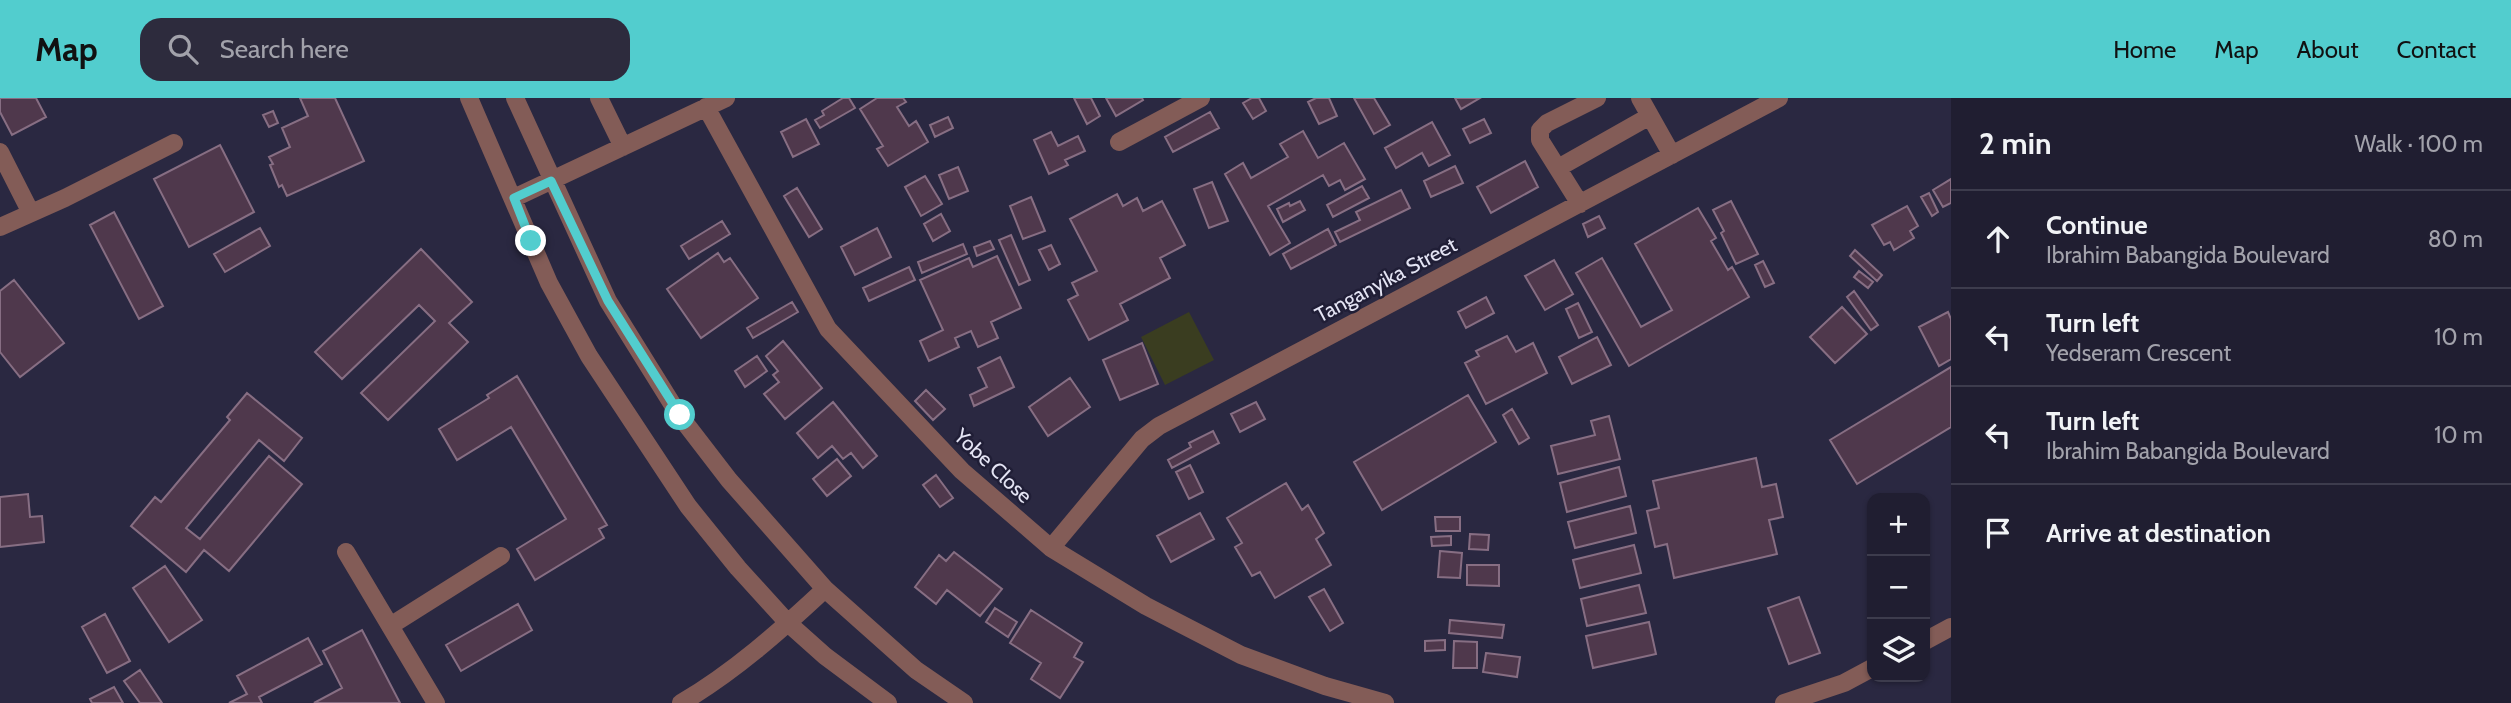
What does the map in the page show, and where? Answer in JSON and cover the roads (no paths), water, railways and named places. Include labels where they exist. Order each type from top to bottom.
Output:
[{"type":"street","points":[[469,98],[549,283],[617,401],[688,506],[738,568],[788,623],[825,656],[888,703]]},
{"type":"street","points":[[515,98],[608,301],[680,415],[729,480],[825,589],[916,670],[964,703]]},
{"type":"street","points":[[599,98],[623,147]]},
{"type":"street","points":[[514,198],[726,98]]},
{"type":"street","points":[[1119,142],[1201,98]]},
{"type":"street","points":[[1580,204],[1540,140],[1540,130],[1547,123],[1598,98]]},
{"type":"street","points":[[1640,98],[1672,155]]},
{"type":"street","name":"Tanganyika Street","points":[[1051,548],[1142,439],[1159,425],[1779,98]]},
{"type":"street","name":"Yobe Close","points":[[706,107],[828,329],[962,471],[1051,548],[1146,607],[1241,654],[1325,686],[1385,703]]},
{"type":"street","points":[[1558,168],[1650,116]]},
{"type":"street","points":[[0,227],[174,143]]},
{"type":"street","points":[[0,152],[32,213]]},
{"type":"street","points":[[346,552],[436,703]]},
{"type":"street","points":[[390,626],[501,556]]},
{"type":"street","points":[[681,703],[712,685],[825,589]]},
{"type":"street","points":[[1930,638],[1951,627]]},
{"type":"street","points":[[1784,703],[1844,683],[1867,671]]}]
